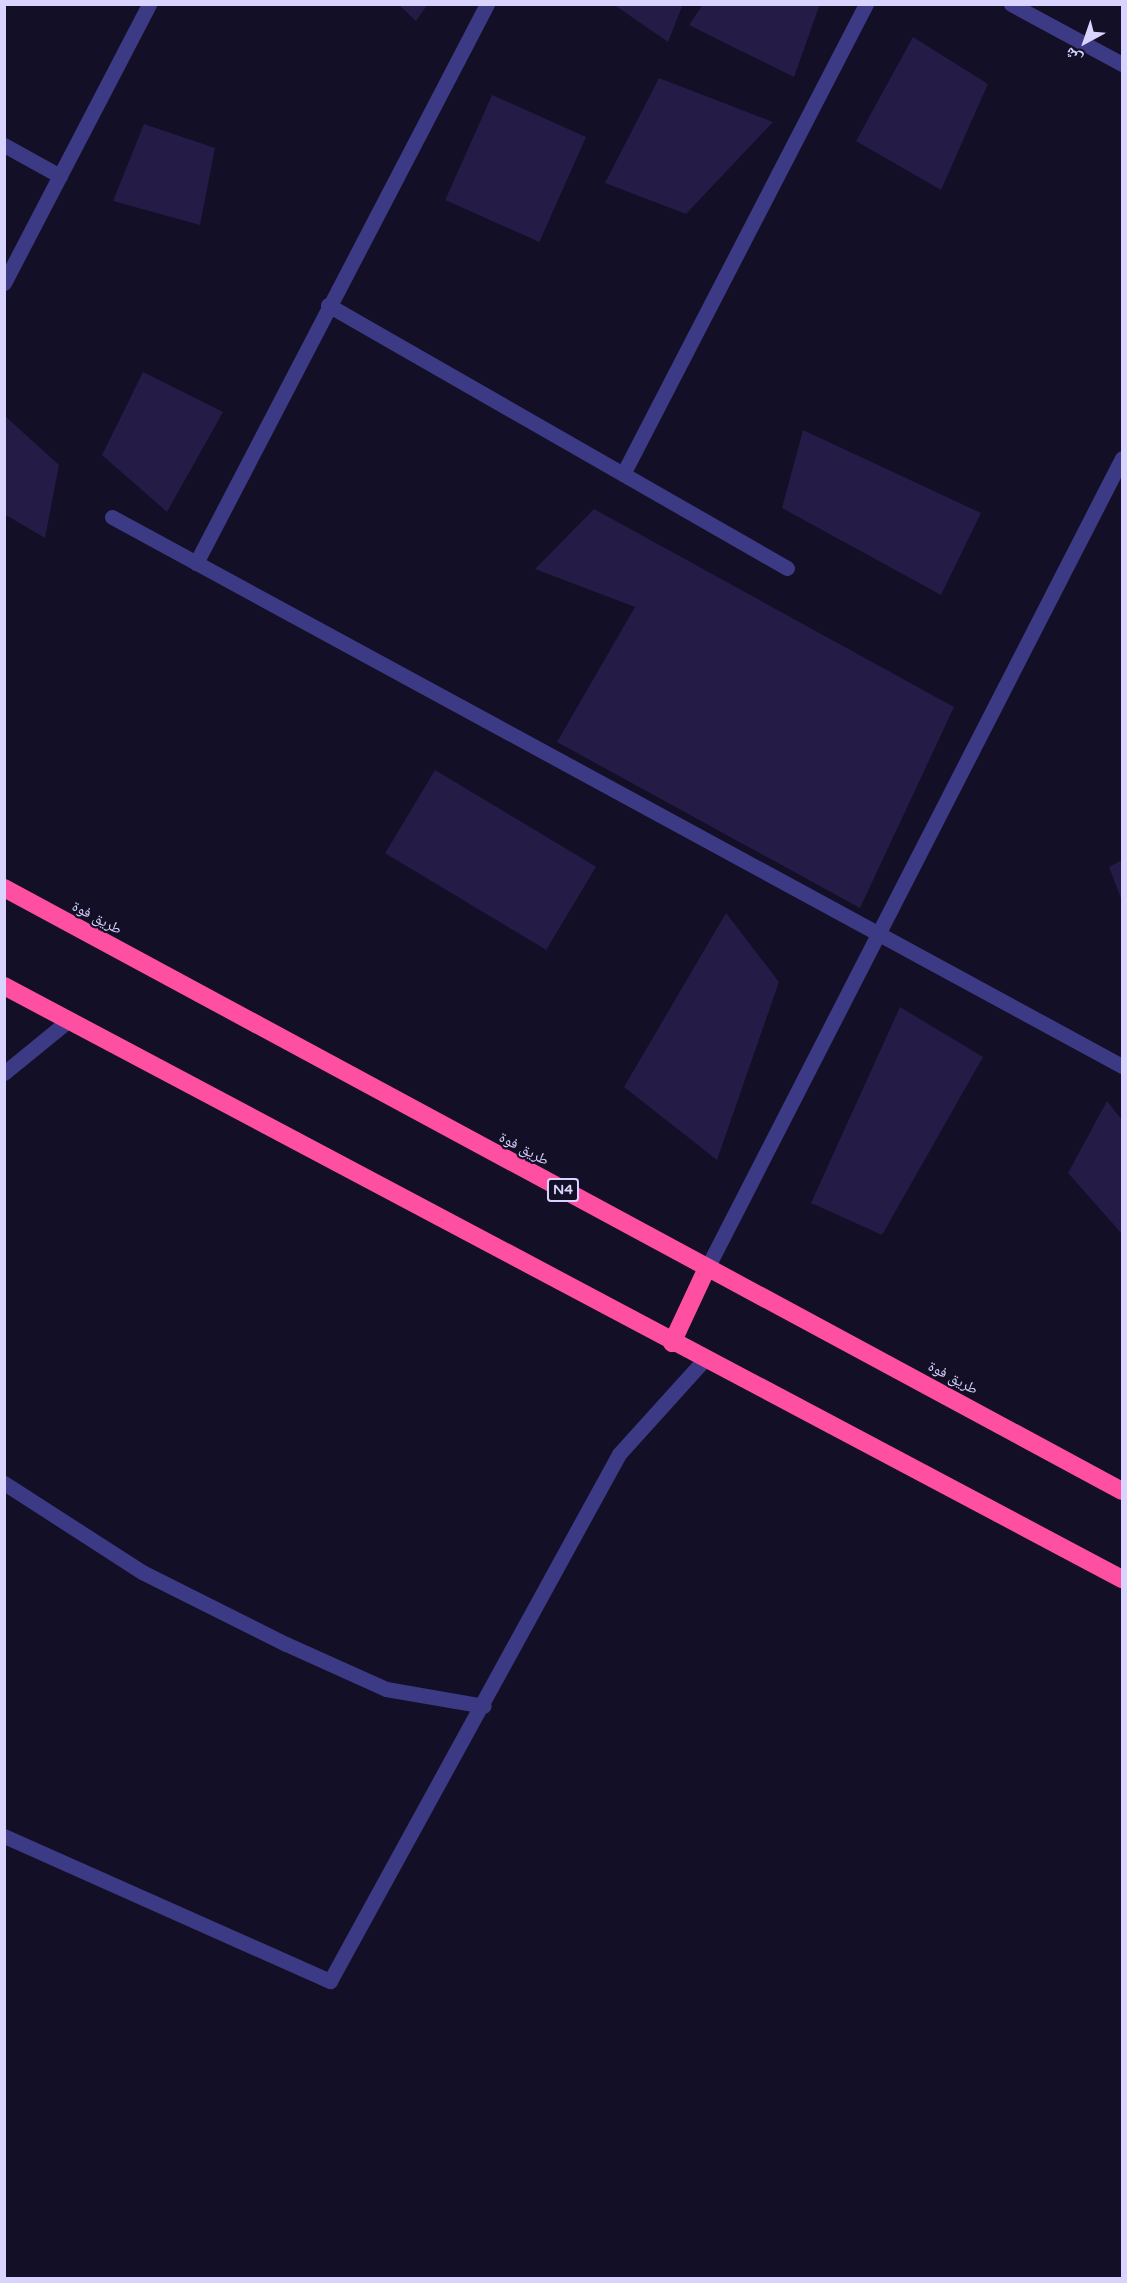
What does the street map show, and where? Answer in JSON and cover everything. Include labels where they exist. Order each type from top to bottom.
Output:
[{"type":"highway","name":"طريق فوة","points":[[4,888],[1122,1491]]},
{"type":"highway","points":[[4,986],[704,1360],[1122,1579]]},
{"type":"highway","points":[[672,1343],[707,1268]]},
{"type":"street","points":[[4,283],[149,4]]},
{"type":"street","points":[[196,563],[328,305],[487,4]]},
{"type":"street","points":[[623,474],[866,4]]},
{"type":"street","points":[[1011,4],[1122,64]]},
{"type":"street","points":[[4,145],[60,176]]},
{"type":"street","points":[[328,305],[787,568]]},
{"type":"street","points":[[707,1268],[1122,458]]},
{"type":"street","points":[[111,517],[878,937],[1122,1066]]},
{"type":"street","points":[[4,1073],[69,1020]]},
{"type":"street","points":[[4,1836],[330,1981],[484,1706],[619,1454],[704,1360]]},
{"type":"street","points":[[4,1483],[142,1572],[286,1644],[386,1689],[484,1706]]},
{"type":"building","points":[[398,4],[428,4],[416,21]]},
{"type":"building","points":[[613,4],[683,4],[668,42]]},
{"type":"building","points":[[703,4],[820,4],[794,77],[689,25]]},
{"type":"building","points":[[913,37],[988,84],[941,190],[856,141]]},
{"type":"building","points":[[659,78],[773,122],[686,214],[605,183]]},
{"type":"building","points":[[492,95],[586,137],[539,242],[445,200]]},
{"type":"building","points":[[144,124],[215,148],[200,225],[113,201]]},
{"type":"building","points":[[143,372],[223,412],[167,512],[102,455]]},
{"type":"building","points":[[4,415],[59,465],[45,538],[4,514]]},
{"type":"building","points":[[803,430],[981,513],[941,595],[782,508]]},
{"type":"building","points":[[594,509],[954,707],[860,908],[557,742],[635,607],[535,569]]},
{"type":"building","points":[[435,770],[596,867],[546,950],[385,853]]},
{"type":"building","points":[[1122,860],[1122,901],[1109,867]]},
{"type":"building","points":[[726,913],[779,982],[717,1160],[624,1087]]},
{"type":"building","points":[[900,1007],[983,1057],[882,1235],[811,1203]]},
{"type":"building","points":[[1107,1101],[1122,1120],[1122,1234],[1068,1173]]}]
